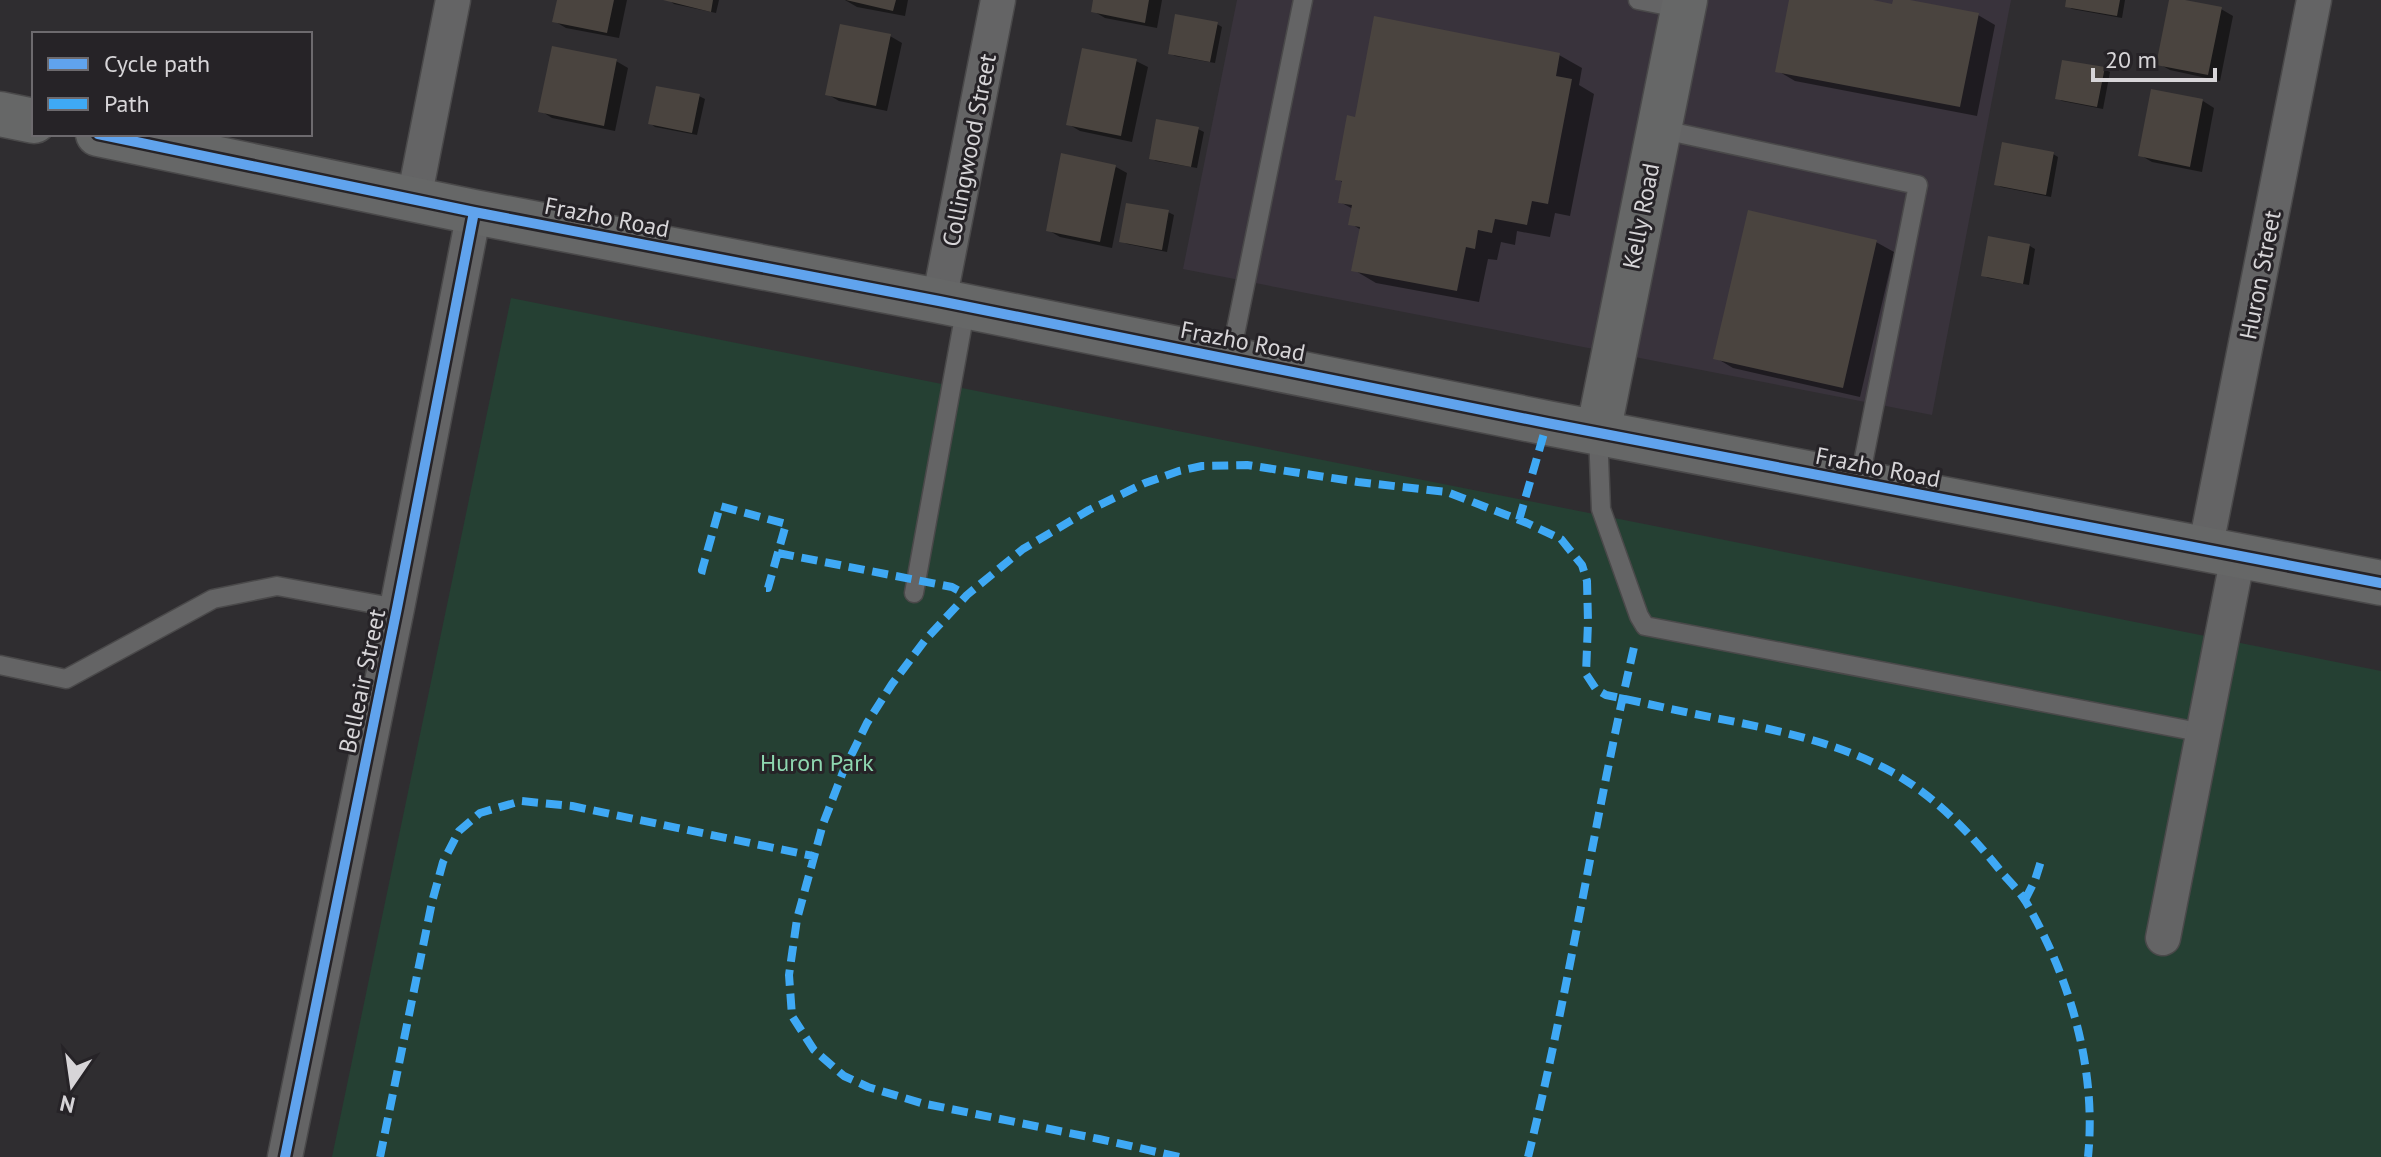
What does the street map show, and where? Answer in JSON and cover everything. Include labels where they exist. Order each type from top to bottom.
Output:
[{"type":"street","points":[[414,199],[453,0]]},
{"type":"street","name":"Collingwood Street","points":[[952,304],[998,0]]},
{"type":"street","name":"Huron Street","points":[[2163,938],[2204,733],[2222,553],[2314,0]]},
{"type":"street","name":"Kelly Road","points":[[1598,433],[1684,5]]},
{"type":"street","points":[[0,114],[32,121]]},
{"type":"street","name":"Frazho Road","points":[[108,136],[474,212],[2381,583]]},
{"type":"street","name":"Belleair Street","points":[[285,1157],[474,212]]},
{"type":"lane","points":[[1230,359],[1303,0]]},
{"type":"lane","points":[[1638,0],[1684,5]]},
{"type":"lane","points":[[1659,129],[1918,185],[1859,483]]},
{"type":"lane","points":[[914,593],[951,378],[952,304]]},
{"type":"lane","points":[[1598,433],[1601,509],[1645,626],[2204,733]]},
{"type":"lane","points":[[0,665],[66,679],[213,599],[277,586],[397,608]]},
{"type":"shaded area","points":[[1237,0],[2011,0],[1932,415],[1183,269]]},
{"type":"green space","name":"Huron Park","points":[[511,298],[2381,671],[2381,1157],[332,1157]]},
{"type":"building","points":[[557,0],[614,0],[607,33],[552,22]]},
{"type":"building","points":[[663,0],[713,0],[711,12]]},
{"type":"building","points":[[846,0],[896,0],[893,11]]},
{"type":"building","points":[[1093,0],[1149,0],[1145,23],[1091,12]]},
{"type":"building","points":[[1789,0],[1873,0],[1892,4],[1893,0],[1910,0],[1979,13],[1960,107],[1775,72]]},
{"type":"building","points":[[2066,0],[2120,0],[2117,16],[2065,7]]},
{"type":"building","points":[[2169,0],[2222,7],[2208,75],[2156,65]]},
{"type":"building","points":[[1175,14],[1218,22],[1210,62],[1168,54]]},
{"type":"building","points":[[1374,16],[1560,53],[1556,76],[1572,79],[1548,204],[1532,201],[1527,225],[1495,219],[1492,233],[1478,230],[1475,249],[1466,247],[1457,291],[1351,271],[1360,227],[1348,225],[1352,205],[1338,203],[1342,181],[1335,180],[1347,115],[1355,117]]},
{"type":"building","points":[[840,24],[891,34],[876,106],[825,95]]},
{"type":"building","points":[[552,46],[617,59],[604,126],[538,112]]},
{"type":"building","points":[[1082,48],[1137,59],[1121,136],[1066,125]]},
{"type":"building","points":[[2062,60],[2105,67],[2097,107],[2055,99]]},
{"type":"building","points":[[656,86],[700,94],[692,133],[648,124]]},
{"type":"building","points":[[2151,89],[2203,99],[2190,167],[2138,156]]},
{"type":"building","points":[[1156,119],[1199,127],[1191,167],[1149,159]]},
{"type":"building","points":[[2002,142],[2054,152],[2046,195],[1994,185]]},
{"type":"building","points":[[1061,153],[1116,165],[1100,242],[1046,231]]},
{"type":"building","points":[[1126,203],[1169,210],[1162,250],[1119,242]]},
{"type":"building","points":[[1748,210],[1877,240],[1843,388],[1713,359]]},
{"type":"building","points":[[1988,236],[2030,244],[2023,284],[1981,276]]},
{"type":"marked path","points":[[1519,520],[1547,423]]},
{"type":"marked path","points":[[1179,1157],[921,1103],[868,1087],[844,1076],[814,1050],[792,1016],[789,975],[797,919],[823,824],[843,772],[867,723],[926,639],[967,595],[1023,549],[1089,510],[1145,483],[1179,471],[1202,466],[1247,465],[1447,492],[1561,539],[1582,565],[1587,581],[1586,674],[1596,689],[1606,695],[1771,729],[1845,751],[1892,772],[1938,805],[1979,845],[2021,895],[2056,962],[2077,1025],[2084,1058],[2090,1124],[2088,1157]]},
{"type":"marked path","points":[[706,571],[702,570],[720,506],[786,524],[766,588]]},
{"type":"marked path","points":[[778,553],[952,587],[967,595]]},
{"type":"marked path","points":[[1528,1157],[1635,643]]},
{"type":"marked path","points":[[380,1157],[432,902],[443,862],[459,831],[480,813],[521,801],[572,806],[813,856]]},
{"type":"marked path","points":[[2025,900],[2041,861]]},
{"type":"cycle path","points":[[108,136],[474,212],[1547,423],[2381,583]]},
{"type":"cycle path","points":[[285,1157],[474,212]]}]
